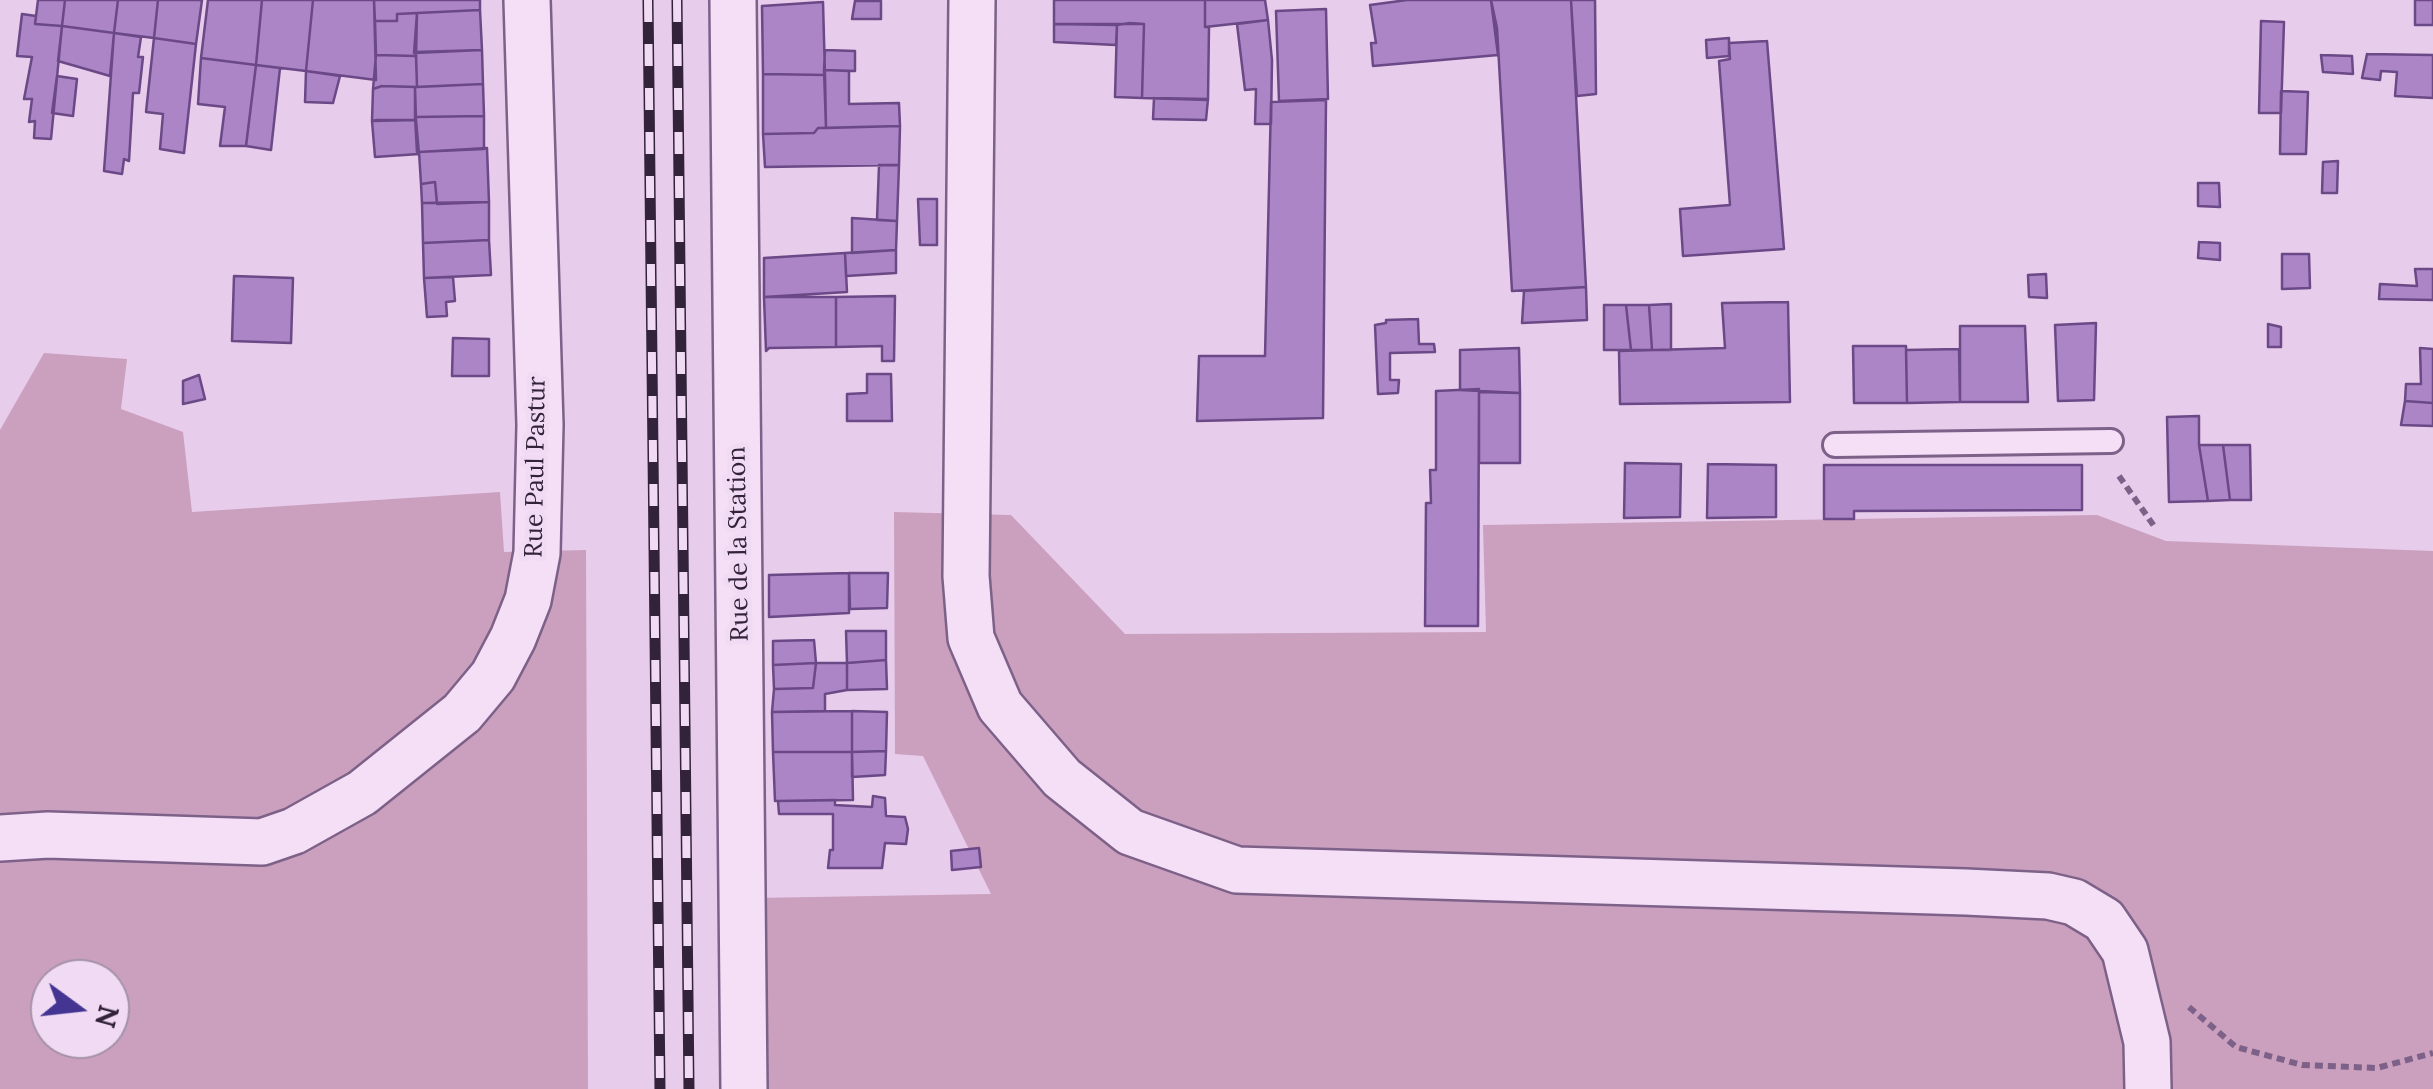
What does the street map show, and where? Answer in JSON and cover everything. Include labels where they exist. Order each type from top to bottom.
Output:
[{"type":"street","name":"Rue Paul Pastur","points":[[0,838],[48,835],[262,842],[294,832],[362,793],[462,713],[492,676],[528,600],[537,553],[540,426],[527,0]]},
{"type":"street","name":"Rue de la Station","points":[[733,0],[744,1089]]},
{"type":"street","points":[[972,0],[966,576],[971,638],[1000,706],[1062,778],[1130,832],[1237,870],[1999,894],[2048,896],[2074,902],[2104,920],[2125,952],[2147,1042],[2148,1089]]},
{"type":"lane","points":[[1835,445],[2112,441]]},
{"type":"path","points":[[2112,441],[2117,472],[2154,526]]},
{"type":"path","points":[[2184,1002],[2236,1047],[2302,1066],[2377,1068],[2433,1053]]},
{"type":"shaded area","points":[[44,353],[127,359],[121,409],[183,432],[192,512],[500,492],[504,552],[586,550],[588,1089],[0,1089],[0,430]]},
{"type":"shaded area","points":[[894,512],[1011,515],[1125,634],[1486,632],[1483,525],[2097,515],[2166,541],[2433,551],[2433,1089],[756,1089],[754,898],[991,894],[923,756],[895,754]]},
{"type":"building","points":[[38,0],[65,0],[62,26],[35,24]]},
{"type":"building","points":[[65,0],[118,0],[114,33],[62,26]]},
{"type":"building","points":[[118,0],[158,0],[154,38],[114,33]]},
{"type":"building","points":[[158,0],[202,0],[196,44],[154,38]]},
{"type":"building","points":[[208,0],[262,0],[256,65],[201,58]]},
{"type":"building","points":[[262,0],[313,0],[306,71],[256,65]]},
{"type":"building","points":[[313,0],[374,0],[376,80],[306,71]]},
{"type":"building","points":[[374,0],[480,0],[480,10],[397,14],[397,21],[375,21]]},
{"type":"building","points":[[1054,0],[1205,0],[1205,27],[1209,27],[1208,100],[1142,98],[1144,24],[1054,24]]},
{"type":"building","points":[[1205,0],[1265,0],[1268,20],[1205,27]]},
{"type":"building","points":[[1407,0],[1491,0],[1498,55],[1373,66],[1371,43],[1376,43],[1370,5]]},
{"type":"building","points":[[1491,0],[1571,0],[1586,287],[1512,291],[1497,28]]},
{"type":"building","points":[[1571,0],[1595,0],[1596,94],[1577,96]]},
{"type":"building","points":[[2415,0],[2433,0],[2433,25],[2415,25]]},
{"type":"building","points":[[855,1],[881,1],[881,19],[852,19]]},
{"type":"building","points":[[823,2],[825,75],[763,74],[762,6]]},
{"type":"building","points":[[1326,9],[1328,99],[1279,101],[1276,11]]},
{"type":"building","points":[[480,10],[482,50],[414,53],[417,13]]},
{"type":"building","points":[[417,13],[416,56],[376,55],[375,21],[397,21],[397,14]]},
{"type":"building","points":[[22,14],[36,16],[35,24],[62,26],[51,139],[34,138],[35,121],[29,122],[32,99],[24,99],[32,57],[17,56]]},
{"type":"building","points":[[1268,20],[1271,124],[1255,124],[1256,89],[1245,90],[1237,24]]},
{"type":"building","points":[[2261,21],[2284,22],[2281,113],[2259,113]]},
{"type":"building","points":[[1054,24],[1117,25],[1116,45],[1054,42]]},
{"type":"building","points":[[1144,24],[1142,98],[1115,97],[1117,25]]},
{"type":"building","points":[[62,26],[114,33],[110,76],[58,61]]},
{"type":"building","points":[[114,33],[141,37],[138,57],[143,57],[139,93],[133,93],[129,161],[124,159],[122,174],[104,171]]},
{"type":"building","points":[[154,38],[196,44],[184,153],[160,149],[163,114],[146,112]]},
{"type":"building","points":[[1729,38],[1729,56],[1707,58],[1706,40]]},
{"type":"building","points":[[1767,41],[1784,249],[1683,256],[1680,209],[1730,205],[1719,61],[1730,59],[1729,43]]},
{"type":"building","points":[[482,50],[483,84],[417,87],[416,52]]},
{"type":"building","points":[[825,50],[855,51],[855,71],[824,70]]},
{"type":"building","points":[[2367,54],[2433,55],[2433,98],[2395,96],[2397,72],[2381,71],[2380,80],[2362,78]]},
{"type":"building","points":[[376,55],[416,56],[417,87],[373,89]]},
{"type":"building","points":[[2321,55],[2352,56],[2353,74],[2323,72]]},
{"type":"building","points":[[201,58],[256,65],[246,146],[220,146],[225,107],[198,104]]},
{"type":"building","points":[[256,65],[280,68],[271,150],[246,146]]},
{"type":"building","points":[[824,70],[849,71],[849,104],[899,103],[900,126],[826,128]]},
{"type":"building","points":[[306,71],[340,76],[333,103],[305,102]]},
{"type":"building","points":[[763,74],[825,75],[826,128],[818,128],[814,133],[763,134]]},
{"type":"building","points":[[57,76],[77,79],[73,116],[52,113]]},
{"type":"building","points":[[483,84],[484,116],[415,117],[415,87]]},
{"type":"building","points":[[415,87],[416,120],[372,121],[373,89]]},
{"type":"building","points":[[2281,91],[2308,92],[2306,154],[2280,154]]},
{"type":"building","points":[[1154,98],[1208,99],[1206,120],[1153,119]]},
{"type":"building","points":[[1326,100],[1323,418],[1197,421],[1199,356],[1265,356],[1271,102]]},
{"type":"building","points":[[484,116],[484,149],[417,152],[415,117]]},
{"type":"building","points":[[416,120],[419,154],[375,157],[372,121]]},
{"type":"building","points":[[900,126],[899,165],[765,167],[763,134]]},
{"type":"building","points":[[487,148],[489,202],[437,204],[435,182],[421,184],[419,152]]},
{"type":"building","points":[[2338,161],[2337,193],[2322,193],[2323,162]]},
{"type":"building","points":[[879,165],[899,165],[897,221],[877,220]]},
{"type":"building","points":[[435,182],[437,203],[422,203],[421,184]]},
{"type":"building","points":[[2198,183],[2219,183],[2220,207],[2198,206]]},
{"type":"building","points":[[918,199],[937,199],[937,245],[920,245]]},
{"type":"building","points":[[489,202],[489,240],[423,243],[422,203]]},
{"type":"building","points":[[852,218],[897,221],[896,250],[852,253]]},
{"type":"building","points":[[489,240],[491,275],[424,278],[423,243]]},
{"type":"building","points":[[2199,242],[2220,243],[2220,260],[2198,258]]},
{"type":"building","points":[[896,250],[896,273],[846,276],[845,253]]},
{"type":"building","points":[[845,253],[847,292],[764,297],[764,258]]},
{"type":"building","points":[[2282,254],[2309,254],[2310,288],[2282,289]]},
{"type":"building","points":[[2415,269],[2433,269],[2433,300],[2379,299],[2380,284],[2417,286]]},
{"type":"building","points":[[2046,274],[2047,298],[2029,297],[2028,275]]},
{"type":"building","points":[[234,276],[293,278],[291,343],[232,341]]},
{"type":"building","points":[[453,277],[455,301],[446,302],[447,316],[427,317],[424,278]]},
{"type":"building","points":[[1586,287],[1587,320],[1522,323],[1524,291]]},
{"type":"building","points":[[895,296],[894,361],[882,361],[882,346],[836,347],[836,297]]},
{"type":"building","points":[[764,297],[836,297],[836,347],[766,351]]},
{"type":"building","points":[[1788,302],[1790,402],[1620,404],[1619,351],[1725,348],[1722,303]]},
{"type":"building","points":[[1671,304],[1671,350],[1652,350],[1649,305]]},
{"type":"building","points":[[1604,305],[1626,305],[1631,350],[1604,350]]},
{"type":"building","points":[[1626,305],[1649,305],[1652,350],[1631,350]]},
{"type":"building","points":[[1418,319],[1419,344],[1434,344],[1435,352],[1390,353],[1390,380],[1399,380],[1398,393],[1378,394],[1375,325],[1386,320]]},
{"type":"building","points":[[2096,323],[2094,400],[2058,401],[2055,325]]},
{"type":"building","points":[[2268,324],[2281,327],[2281,347],[2268,347]]},
{"type":"building","points":[[1960,326],[2025,326],[2028,402],[1960,402]]},
{"type":"building","points":[[453,338],[489,339],[489,376],[452,376]]},
{"type":"building","points":[[1853,346],[1906,346],[1907,403],[1854,403]]},
{"type":"building","points":[[1519,348],[1520,393],[1460,390],[1460,350]]},
{"type":"building","points":[[2420,348],[2433,349],[2433,403],[2405,401],[2406,384],[2421,384]]},
{"type":"building","points":[[1959,349],[1960,402],[1907,403],[1906,350]]},
{"type":"building","points":[[867,374],[891,374],[892,421],[847,421],[847,394],[867,393]]},
{"type":"building","points":[[199,375],[205,399],[183,404],[183,381]]},
{"type":"building","points":[[1479,389],[1478,626],[1425,626],[1426,503],[1431,503],[1430,470],[1436,470],[1436,391]]},
{"type":"building","points":[[1479,392],[1520,393],[1520,463],[1479,463]]},
{"type":"building","points":[[2405,401],[2433,403],[2433,426],[2401,425]]},
{"type":"building","points":[[2199,416],[2199,445],[2208,501],[2169,502],[2167,417]]},
{"type":"building","points":[[2199,445],[2223,445],[2230,500],[2208,501]]},
{"type":"building","points":[[2223,445],[2250,445],[2251,500],[2230,500]]},
{"type":"building","points":[[1625,463],[1681,464],[1680,517],[1624,518]]},
{"type":"building","points":[[1708,464],[1776,465],[1776,517],[1707,518]]},
{"type":"building","points":[[1824,465],[2082,465],[2082,510],[1854,511],[1854,519],[1824,519]]},
{"type":"building","points":[[849,573],[849,613],[769,617],[769,575]]},
{"type":"building","points":[[849,573],[888,573],[887,608],[850,609]]},
{"type":"building","points":[[846,631],[886,631],[886,660],[847,663]]},
{"type":"building","points":[[814,640],[816,663],[773,665],[773,641]]},
{"type":"building","points":[[886,660],[887,689],[847,690],[847,663]]},
{"type":"building","points":[[816,663],[813,688],[774,689],[773,665]]},
{"type":"building","points":[[816,663],[847,663],[847,690],[825,694],[825,711],[772,712],[774,689],[813,688]]},
{"type":"building","points":[[852,711],[852,752],[773,752],[772,712]]},
{"type":"building","points":[[852,711],[887,712],[886,751],[852,752]]},
{"type":"building","points":[[886,751],[885,775],[852,777],[852,752]]},
{"type":"building","points":[[773,752],[852,752],[853,800],[775,801]]},
{"type":"building","points":[[873,796],[885,798],[886,816],[905,817],[908,829],[906,844],[885,843],[882,868],[828,868],[833,850],[833,814],[779,814],[778,801],[835,800],[835,805],[872,807]]},
{"type":"building","points":[[979,848],[981,867],[952,870],[951,851]]},
{"type":"railway","points":[[648,0],[660,1089]]},
{"type":"railway","points":[[677,0],[689,1089]]}]
